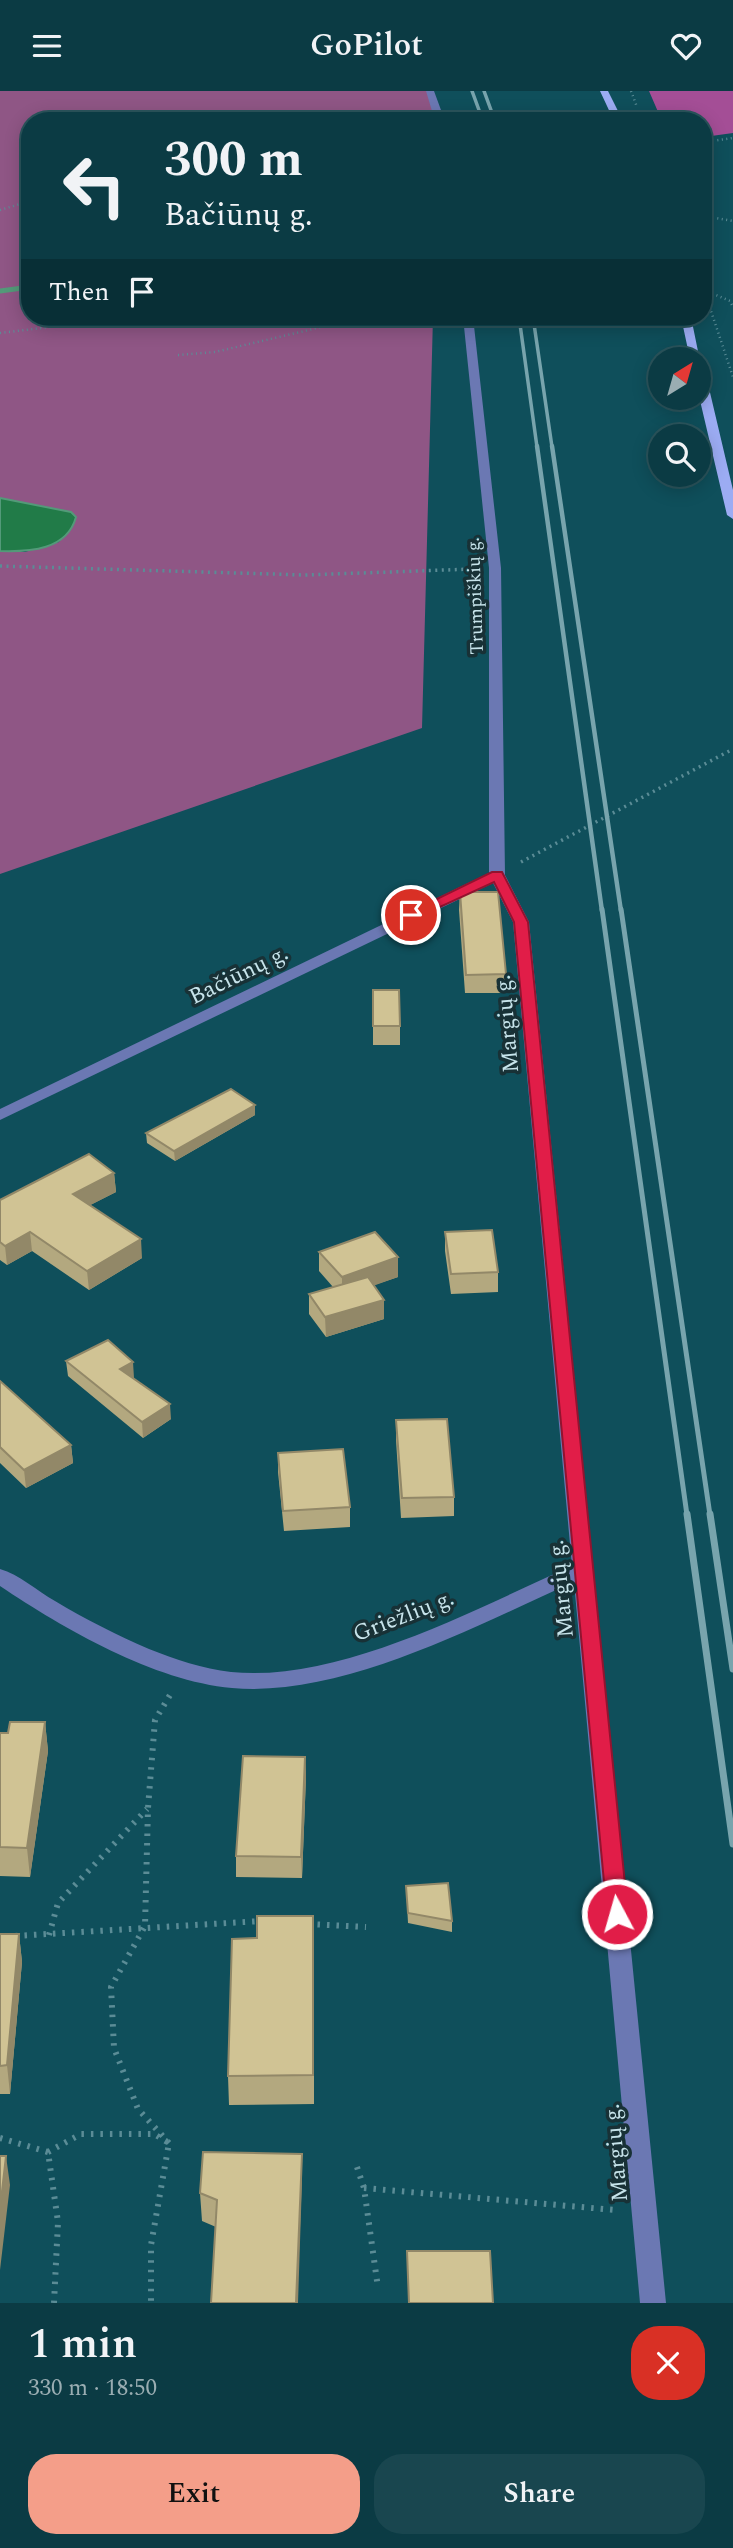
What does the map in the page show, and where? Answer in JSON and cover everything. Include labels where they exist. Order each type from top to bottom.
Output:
[{"type":"main road","points":[[604,91],[614,112]]},
{"type":"main road","points":[[688,326],[693,347]]},
{"type":"main road","points":[[708,410],[733,515]]},
{"type":"street","points":[[430,91],[436,112]]},
{"type":"street","name":"Trumpiškių g.","points":[[469,326],[495,568],[497,875]]},
{"type":"street","name":"Bačiūnų g.","points":[[0,1115],[497,875]]},
{"type":"street","name":"Margių g.","points":[[497,875],[521,922],[653,2303]]},
{"type":"street","name":"Griežlių g.","points":[[0,1576],[29,1597],[184,1671],[233,1681],[303,1677],[387,1653],[583,1570]]},
{"type":"path","points":[[712,141],[733,138]]},
{"type":"path","points":[[0,210],[21,204]]},
{"type":"path","points":[[712,217],[733,221]]},
{"type":"path","points":[[712,293],[730,301],[733,307]]},
{"type":"path","points":[[712,314],[733,377]]},
{"type":"path","points":[[0,333],[58,326]]},
{"type":"path","points":[[178,355],[215,352],[326,326]]},
{"type":"path","points":[[0,566],[305,575],[495,568]]},
{"type":"path","points":[[497,875],[733,749]]},
{"type":"path","points":[[169,2143],[138,2109],[114,2048],[111,1987],[145,1926],[148,1808],[155,1720],[184,1671]]},
{"type":"path","points":[[49,1935],[58,1903],[148,1808]]},
{"type":"path","points":[[12,1936],[264,1921]]},
{"type":"path","points":[[303,1923],[366,1927]]},
{"type":"path","points":[[0,2138],[48,2152],[81,2134],[154,2134],[169,2143]]},
{"type":"path","points":[[151,2303],[151,2245],[169,2143]]},
{"type":"path","points":[[48,2152],[58,2222],[54,2303]]},
{"type":"path","points":[[357,2167],[364,2188],[378,2288]]},
{"type":"path","points":[[364,2188],[645,2213]]},
{"type":"shaded area","points":[[0,91],[430,91],[437,112],[21,112],[21,326],[433,326],[422,728],[0,874],[0,551],[25,552],[59,542],[71,512],[0,498]]},
{"type":"shaded area","points":[[649,91],[733,91],[733,133],[712,136],[712,112],[658,112]]},
{"type":"shaded area","points":[[0,498],[71,512],[76,517],[65,536],[56,543],[23,551],[0,551]]},
{"type":"building","points":[[460,892],[498,892],[506,974],[466,975]]},
{"type":"building","points":[[373,990],[399,990],[400,1026],[373,1026]]},
{"type":"building","points":[[231,1089],[255,1105],[174,1151],[146,1133]]},
{"type":"building","points":[[89,1154],[114,1173],[73,1194],[141,1239],[87,1271],[30,1232],[5,1246],[0,1242],[0,1200]]},
{"type":"building","points":[[492,1230],[498,1272],[451,1274],[445,1232]]},
{"type":"building","points":[[375,1232],[398,1257],[342,1277],[319,1252]]},
{"type":"building","points":[[368,1277],[384,1300],[325,1317],[309,1294]]},
{"type":"building","points":[[108,1340],[133,1362],[120,1369],[170,1404],[142,1422],[66,1361]]},
{"type":"building","points":[[0,1381],[71,1445],[24,1470],[0,1447]]},
{"type":"building","points":[[447,1419],[454,1497],[402,1498],[396,1420]]},
{"type":"building","points":[[343,1449],[350,1507],[283,1511],[278,1453]]},
{"type":"building","points":[[10,1722],[45,1722],[27,1848],[0,1847],[0,1733],[8,1733]]},
{"type":"building","points":[[243,1756],[305,1757],[301,1857],[236,1856]]},
{"type":"building","points":[[448,1883],[452,1921],[408,1913],[406,1886]]},
{"type":"building","points":[[257,1916],[313,1916],[313,2075],[228,2076],[232,1939],[257,1938]]},
{"type":"building","points":[[0,1934],[19,1934],[7,2065],[0,2066]]},
{"type":"building","points":[[203,2152],[302,2154],[296,2303],[211,2303],[217,2200],[200,2193]]},
{"type":"building","points":[[0,2156],[6,2156],[0,2209]]},
{"type":"building","points":[[407,2251],[490,2251],[493,2303],[409,2303]]},
{"type":"waterway","points":[[0,291],[21,288]]},
{"type":"railway","points":[[472,91],[480,112]]},
{"type":"railway","points":[[484,91],[492,112]]},
{"type":"railway","points":[[520,326],[537,447]]},
{"type":"railway","points":[[534,326],[552,447]]},
{"type":"railway","points":[[537,446],[602,911]]},
{"type":"railway","points":[[552,446],[621,911]]},
{"type":"railway","points":[[602,909],[687,1515]]},
{"type":"railway","points":[[621,909],[710,1515]]},
{"type":"railway","points":[[687,1514],[733,1844]]},
{"type":"railway","points":[[710,1514],[733,1669]]},
{"type":"route","points":[[411,915],[497,875],[521,922],[617,1914]]}]
